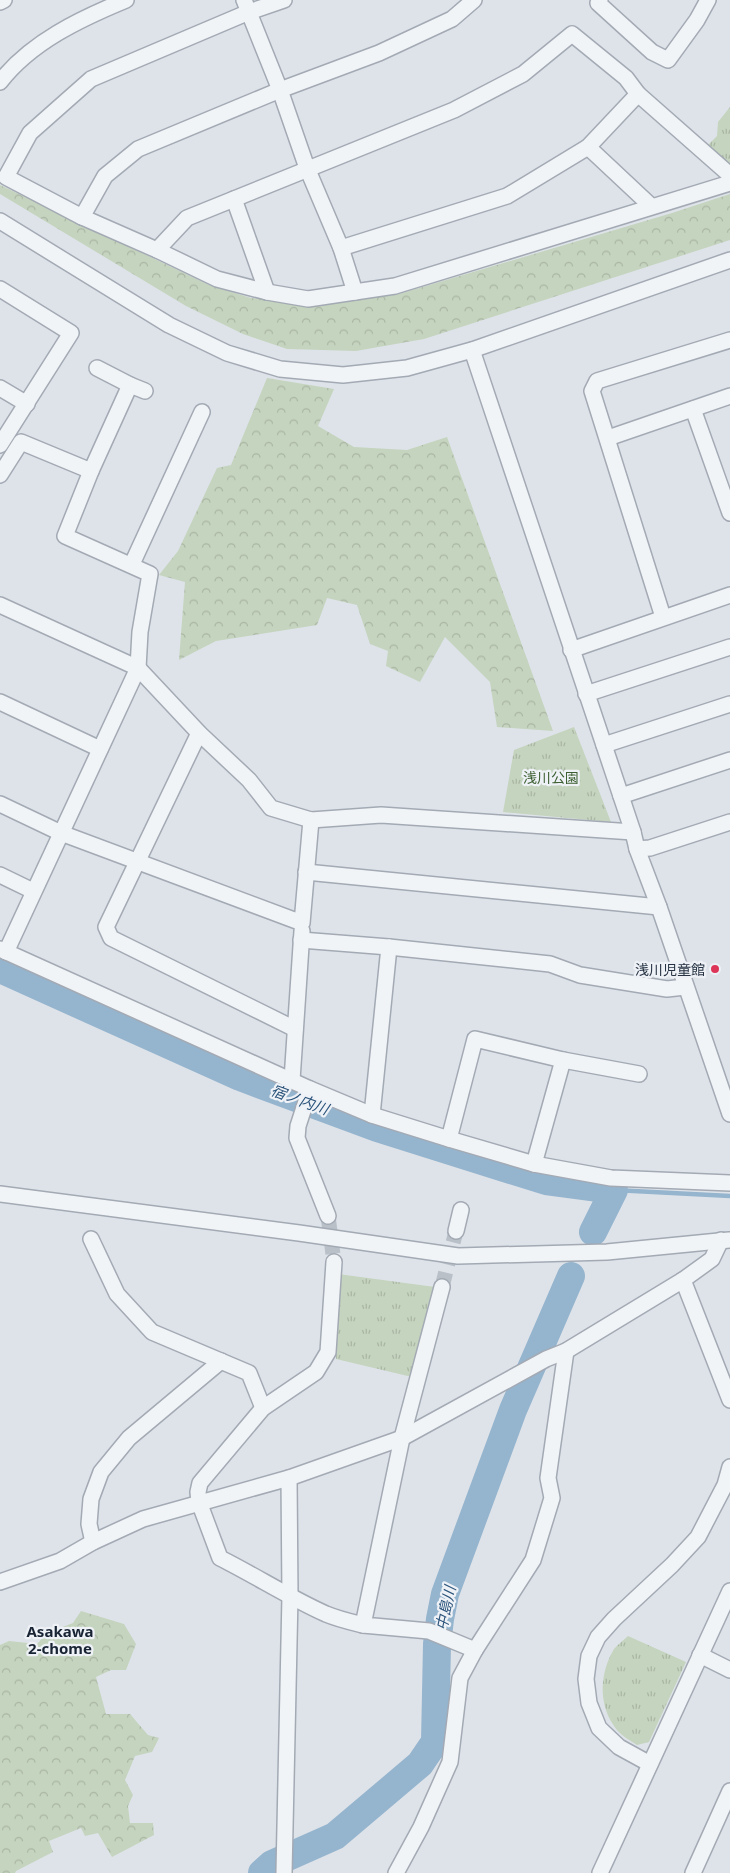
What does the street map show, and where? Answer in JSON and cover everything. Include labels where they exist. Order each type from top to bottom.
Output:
[{"type":"street","points":[[0,2],[4,0]]},
{"type":"street","points":[[0,82],[33,49],[88,16],[126,0]]},
{"type":"street","points":[[284,0],[247,6],[91,79],[30,133],[6,178],[82,217],[217,279],[267,292],[308,299],[396,286],[730,183]]},
{"type":"street","points":[[82,217],[105,176],[138,149],[280,90],[379,53],[452,20],[474,0]]},
{"type":"street","points":[[600,0],[598,3],[652,52],[668,60],[697,20],[708,0]]},
{"type":"street","points":[[247,6],[280,90],[307,168],[341,248],[356,292]]},
{"type":"street","points":[[157,250],[187,218],[454,110],[523,74],[572,34],[626,78],[638,94],[730,174]]},
{"type":"street","points":[[341,248],[507,196],[588,147],[638,94]]},
{"type":"street","points":[[588,147],[651,206]]},
{"type":"street","points":[[234,198],[267,292]]},
{"type":"street","points":[[0,221],[170,325],[227,353],[280,369],[343,375],[407,368],[472,350],[730,260]]},
{"type":"street","points":[[0,289],[71,333],[0,445]]},
{"type":"street","points":[[663,617],[592,392],[597,381],[730,340]]},
{"type":"street","points":[[472,350],[633,832],[637,850],[659,907],[730,1114]]},
{"type":"street","points":[[97,368],[145,391]]},
{"type":"street","points":[[130,385],[91,471],[65,536],[132,564],[150,574],[140,632],[138,668],[61,833],[3,951],[292,1080],[309,1094],[372,1115],[534,1164],[611,1178],[730,1182]]},
{"type":"street","points":[[0,388],[26,404]]},
{"type":"street","points":[[608,438],[730,396]]},
{"type":"street","points":[[693,409],[730,513]]},
{"type":"street","points":[[132,564],[202,412]]},
{"type":"street","points":[[0,475],[22,442],[91,471]]},
{"type":"street","points":[[571,650],[730,595]]},
{"type":"street","points":[[0,605],[138,668],[199,733],[248,780],[271,808],[311,820],[381,815],[633,832]]},
{"type":"street","points":[[586,694],[730,647]]},
{"type":"street","points":[[0,702],[100,749]]},
{"type":"street","points":[[604,745],[730,704]]},
{"type":"street","points":[[199,733],[106,927],[111,938],[295,1029]]},
{"type":"street","points":[[620,796],[730,760]]},
{"type":"street","points":[[0,804],[61,833],[302,922]]},
{"type":"street","points":[[292,1080],[302,922],[311,820]]},
{"type":"street","points":[[637,850],[650,848],[730,822]]},
{"type":"street","points":[[306,872],[659,907]]},
{"type":"street","points":[[0,875],[33,891]]},
{"type":"street","points":[[301,940],[389,946],[550,964],[580,975],[667,989],[685,987]]},
{"type":"street","points":[[372,1115],[389,946]]},
{"type":"street","points":[[449,1139],[475,1039],[563,1060],[639,1074]]},
{"type":"street","points":[[534,1164],[563,1060]]},
{"type":"street","points":[[309,1094],[298,1126],[297,1138],[328,1216]]},
{"type":"street","points":[[0,1194],[458,1256],[607,1252],[726,1240]]},
{"type":"street","points":[[456,1231],[460,1210]]},
{"type":"street","points":[[91,1239],[117,1294],[152,1332],[249,1373],[264,1408]]},
{"type":"street","points":[[0,1582],[60,1560],[93,1542],[143,1519],[289,1478],[402,1438],[546,1359],[566,1351],[683,1280],[712,1260],[726,1240]]},
{"type":"street","points":[[334,1262],[328,1352],[316,1372],[264,1408],[200,1483],[198,1492],[199,1502],[220,1558],[254,1574],[290,1596],[329,1615],[363,1625],[429,1631],[475,1650]]},
{"type":"street","points":[[683,1280],[730,1400]]},
{"type":"street","points":[[363,1625],[402,1438],[442,1287]]},
{"type":"street","points":[[396,1873],[422,1827],[450,1762],[460,1678],[475,1650],[533,1560],[552,1498],[548,1478],[566,1351]]},
{"type":"street","points":[[93,1542],[89,1524],[91,1499],[101,1472],[129,1438],[221,1361]]},
{"type":"street","points":[[650,1764],[619,1747],[599,1728],[589,1704],[586,1680],[589,1656],[598,1637],[614,1619],[672,1565],[698,1537],[724,1485],[730,1467]]},
{"type":"street","points":[[284,1871],[290,1596],[289,1478]]},
{"type":"street","points":[[600,1873],[730,1591]]},
{"type":"street","points":[[700,1655],[730,1670]]},
{"type":"street","points":[[693,1873],[730,1791]]},
{"type":"green space","points":[[730,107],[730,168],[706,147],[717,136],[718,122]]},
{"type":"green space","points":[[0,185],[209,285],[251,298],[321,305],[399,294],[730,194],[730,240],[424,339],[356,351],[287,349],[243,334],[186,306],[0,194]]},
{"type":"green space","points":[[267,378],[334,389],[318,426],[354,447],[407,450],[447,437],[553,731],[497,727],[490,682],[445,637],[420,682],[386,666],[388,651],[370,644],[357,605],[327,598],[317,625],[216,641],[179,660],[185,582],[159,575],[178,551],[217,468],[231,465]]},
{"type":"green space","name":"浅川公園","points":[[574,727],[611,822],[503,812],[514,750]]},
{"type":"green space","points":[[338,1274],[435,1287],[412,1377],[336,1359]]},
{"type":"green space","points":[[81,1611],[124,1624],[136,1644],[126,1670],[111,1670],[96,1677],[106,1714],[130,1714],[148,1735],[159,1738],[152,1752],[135,1756],[125,1780],[133,1795],[128,1806],[130,1823],[153,1823],[154,1835],[112,1857],[98,1833],[85,1836],[81,1828],[49,1841],[53,1852],[15,1873],[0,1873],[0,1645],[9,1641],[37,1644],[47,1633],[73,1623]]},
{"type":"green space","points":[[628,1636],[686,1662],[649,1742],[637,1745],[616,1729],[609,1717],[603,1698],[604,1677],[609,1658],[614,1649]]},
{"type":"waterway","name":"宿ノ内川","points":[[0,969],[240,1077],[377,1128],[546,1181],[614,1190],[593,1232]]},
{"type":"waterway","points":[[614,1190],[730,1196]]},
{"type":"waterway","name":"中島川","points":[[262,1873],[272,1864],[335,1836],[420,1764],[435,1742],[437,1644],[445,1594],[513,1410],[571,1276]]},
{"type":"tunnel","points":[[328,1216],[334,1262]]},
{"type":"tunnel","points":[[442,1287],[456,1231]]},
{"type":"place","name":"浅川児童館","points":[[715,969]]},
{"type":"district","name":"Asakawa 2-chome","points":[[60,1640]]}]
